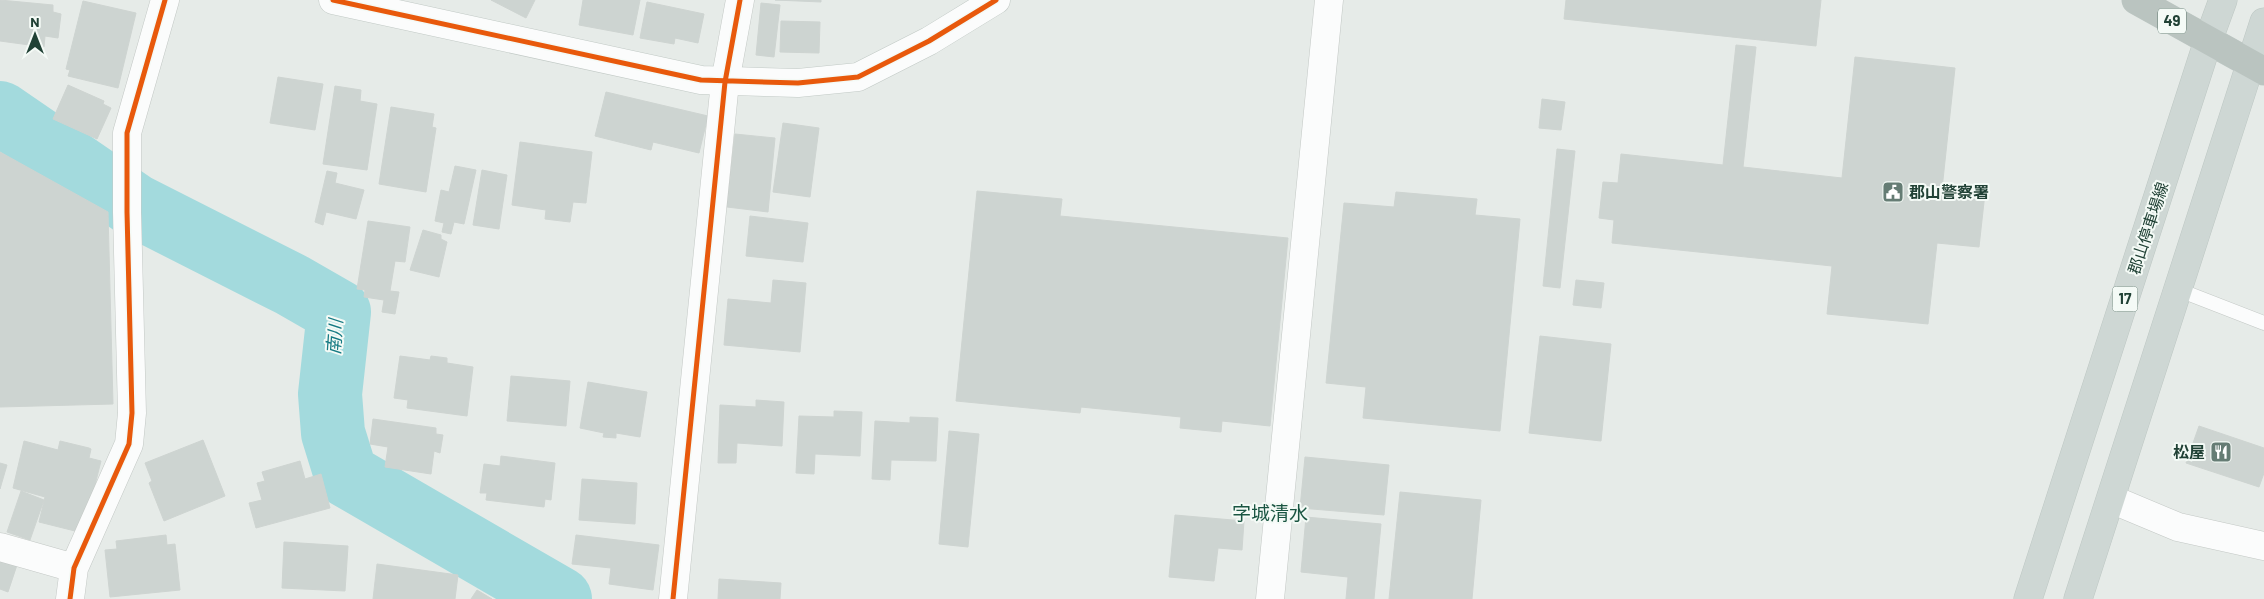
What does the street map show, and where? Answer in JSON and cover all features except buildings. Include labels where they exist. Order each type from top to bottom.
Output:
[{"type":"highway","name":"49","points":[[2136,0],[2257,68]]},
{"type":"main road","name":"郡山停車場線","points":[[2028,599],[2208,41],[2224,0]]},
{"type":"main road","points":[[2078,599],[2179,290],[2257,68],[2264,22]]},
{"type":"street","points":[[70,599],[74,568],[130,444],[132,413],[127,133],[165,0]]},
{"type":"street","points":[[333,0],[411,8],[701,80],[798,83],[858,77],[929,41],[996,0]]},
{"type":"street","points":[[673,599],[725,82],[740,0]]},
{"type":"street","points":[[1270,599],[1329,0]]},
{"type":"street","points":[[2111,499],[2178,527],[2264,546]]},
{"type":"street","points":[[0,547],[74,568]]},
{"type":"lane","points":[[2179,290],[2264,323]]},
{"type":"waterway","name":"南川","points":[[0,113],[134,205],[292,285],[339,312],[330,394],[333,433],[346,475],[560,599]]},
{"type":"cycle path","points":[[70,599],[74,568],[129,444],[132,413],[127,133],[165,0]]},
{"type":"cycle path","points":[[333,0],[701,80],[798,83],[858,77],[929,41],[996,0]]},
{"type":"cycle path","points":[[673,599],[725,82],[740,0]]},
{"type":"place","name":"郡山警察署","points":[[1893,192]]},
{"type":"place","name":"松屋","points":[[2221,452]]},
{"type":"district","name":"字城清水","points":[[1270,513]]}]
